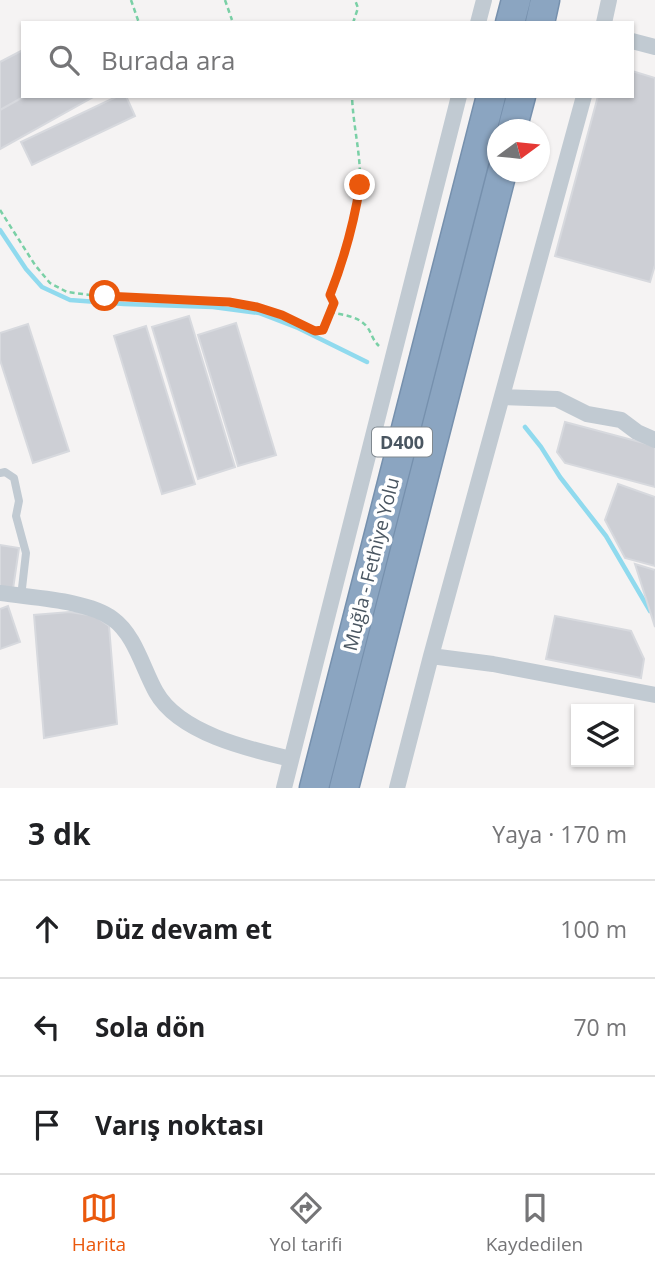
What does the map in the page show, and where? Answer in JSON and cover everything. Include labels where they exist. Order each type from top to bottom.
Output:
[{"type":"highway","points":[[511,21],[516,0]]},
{"type":"highway","points":[[540,21],[545,0]]},
{"type":"highway","name":"Muğla - Fethiye Yolu","points":[[314,788],[490,98]]},
{"type":"highway","points":[[515,119],[520,98]]},
{"type":"highway","name":"Muğla - Fethiye Yolu","points":[[344,788],[499,182]]},
{"type":"street","points":[[479,21],[484,0]]},
{"type":"street","points":[[604,21],[609,0]]},
{"type":"street","points":[[634,42],[655,47]]},
{"type":"street","points":[[284,788],[459,98]]},
{"type":"street","points":[[397,788],[583,98]]},
{"type":"street","points":[[502,397],[557,399],[587,414],[621,420],[636,432],[655,440]]},
{"type":"street","points":[[366,463],[396,469]]},
{"type":"street","points":[[0,593],[87,606],[114,620],[131,640],[157,694],[170,710],[199,730],[257,751],[291,759]]},
{"type":"street","points":[[431,656],[493,664],[655,695]]},
{"type":"lane","points":[[0,473],[5,471],[14,478],[19,500],[16,516],[26,553],[21,597]]},
{"type":"path","points":[[131,0],[138,21]]},
{"type":"path","points":[[225,0],[232,20]]},
{"type":"path","points":[[354,21],[358,8],[355,0]]},
{"type":"path","points":[[0,210],[35,265],[50,283],[67,292],[229,302],[282,315],[315,331],[323,330],[334,303],[330,295],[355,217],[360,185],[352,98]]},
{"type":"path","points":[[330,312],[358,319],[382,348],[394,353]]},
{"type":"building","points":[[21,51],[21,98],[0,110],[0,62]]},
{"type":"building","points":[[634,72],[655,78],[655,265],[650,282],[555,256],[597,98],[634,98]]},
{"type":"building","points":[[21,98],[91,98],[0,149],[0,110]]},
{"type":"building","points":[[114,98],[127,98],[135,116],[32,165],[21,142]]},
{"type":"building","points":[[189,316],[235,467],[198,479],[152,327]]},
{"type":"building","points":[[236,323],[276,455],[238,466],[198,335]]},
{"type":"building","points":[[28,324],[69,451],[33,463],[0,360],[0,333]]},
{"type":"building","points":[[146,326],[195,484],[162,494],[114,336]]},
{"type":"building","points":[[565,422],[655,446],[655,487],[565,463],[557,452]]},
{"type":"building","points":[[618,484],[655,497],[655,566],[625,558],[605,520]]},
{"type":"building","points":[[0,545],[19,548],[13,589],[0,587]]},
{"type":"building","points":[[635,564],[655,570],[655,627]]},
{"type":"building","points":[[8,606],[20,642],[0,649],[0,609]]},
{"type":"building","points":[[70,612],[95,616],[109,626],[117,724],[44,738],[34,615]]},
{"type":"building","points":[[555,616],[631,631],[644,659],[641,678],[546,659]]},
{"type":"waterway","points":[[0,230],[26,269],[42,287],[70,300],[213,307],[259,313],[298,328],[367,362]]},
{"type":"waterway","points":[[525,427],[606,536],[650,611]]},
{"type":"route","points":[[105,296],[229,302],[282,315],[315,331],[323,330],[334,303],[330,295],[355,217],[360,185]]}]
